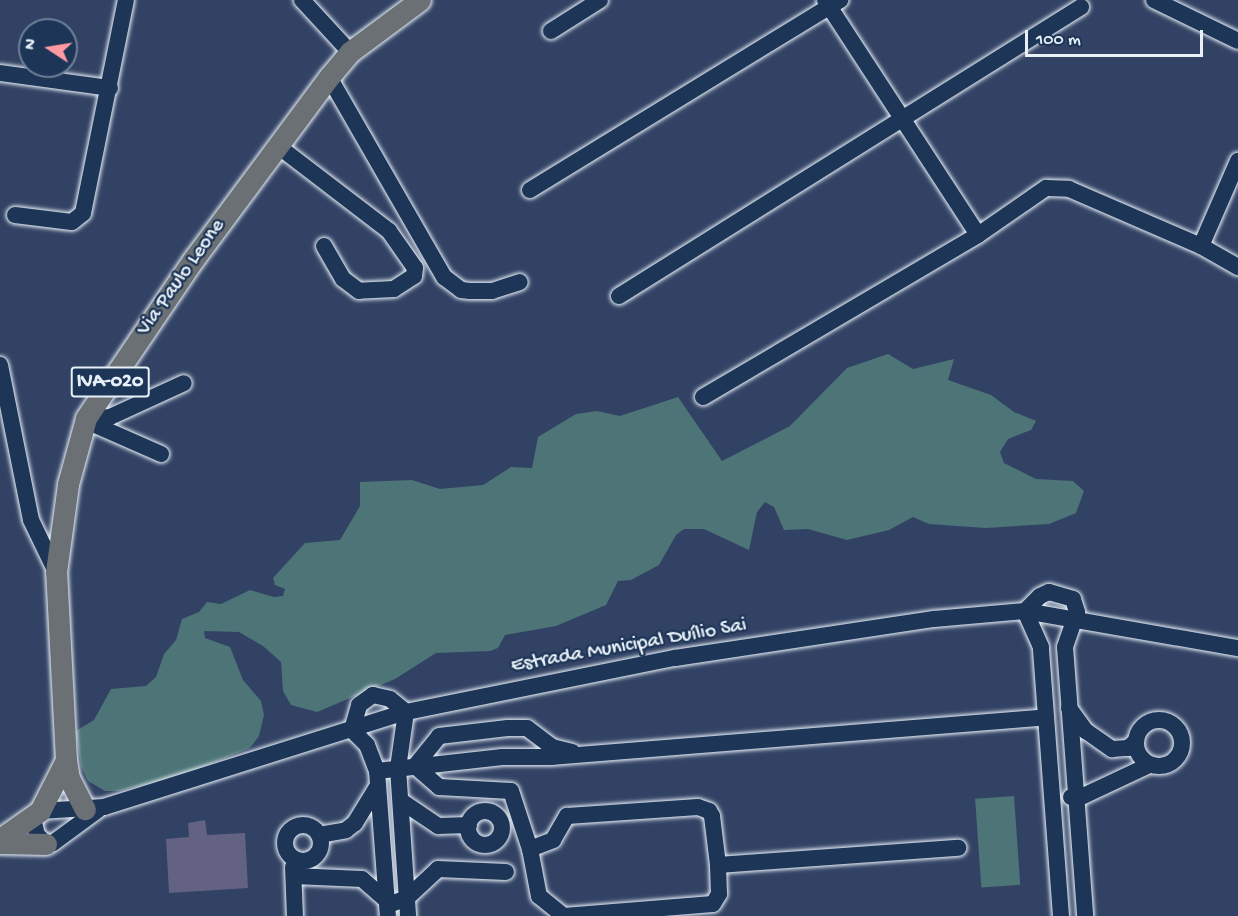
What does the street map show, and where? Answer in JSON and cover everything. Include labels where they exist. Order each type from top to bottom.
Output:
[{"type":"main road","name":"Via Paulo Leone","points":[[94,808],[69,778],[66,760],[56,573],[68,484],[86,419],[193,260],[329,77],[350,52],[420,0]]},
{"type":"main road","points":[[0,841],[44,814],[66,760]]},
{"type":"main road","points":[[0,841],[46,844]]},
{"type":"street","points":[[15,215],[72,222],[83,213],[126,0]]},
{"type":"street","points":[[551,32],[600,0]]},
{"type":"street","points":[[1154,0],[1238,41]]},
{"type":"street","points":[[306,2],[350,52]]},
{"type":"street","points":[[530,190],[831,2],[902,119],[978,235]]},
{"type":"street","points":[[619,296],[1081,7]]},
{"type":"street","points":[[0,73],[110,88]]},
{"type":"street","points":[[329,77],[444,277],[461,290],[470,291],[492,291],[520,282]]},
{"type":"street","points":[[278,146],[389,231],[415,268],[414,276],[394,289],[359,291],[343,279],[324,246]]},
{"type":"street","points":[[1201,246],[1238,161]]},
{"type":"street","points":[[704,397],[978,235],[1046,188],[1058,188],[1201,246],[1238,267]]},
{"type":"street","points":[[0,365],[31,520],[56,573]]},
{"type":"street","points":[[86,419],[110,417],[184,383]]},
{"type":"street","points":[[86,419],[161,454]]},
{"type":"street","points":[[1061,916],[1042,669],[1037,631],[1025,611],[1040,596],[1058,592],[1073,599],[1077,612],[1067,632],[1066,666],[1078,798],[1085,916]]},
{"type":"street","name":"Estrada Municipal Duílio Sai","points":[[44,814],[94,808],[406,712],[675,658],[934,619],[1025,611],[1238,648]]},
{"type":"street","points":[[1042,669],[1066,666]]},
{"type":"street","points":[[387,909],[374,756],[352,730],[359,705],[373,695],[390,699],[406,712],[398,768],[408,916]]},
{"type":"street","points":[[1069,708],[1086,731],[1112,749],[1128,748],[1136,741],[1144,724],[1153,720],[1162,720],[1178,729],[1182,738],[1179,756],[1162,767],[1149,765],[1141,759],[1136,741]]},
{"type":"street","points":[[319,835],[346,830],[355,823],[377,779],[398,768],[502,757],[576,754],[1045,717]]},
{"type":"street","points":[[415,766],[439,736],[508,728],[526,728],[552,747],[576,754]]},
{"type":"street","points":[[502,757],[516,743],[508,728]]},
{"type":"street","points":[[428,748],[446,764]]},
{"type":"street","points":[[1053,789],[1078,798],[1149,765]]},
{"type":"street","points":[[415,766],[439,788],[511,791],[530,849],[539,896],[564,916],[713,904],[720,894],[712,816],[709,811],[698,807],[567,816],[553,840],[530,849]]},
{"type":"street","points":[[401,801],[438,826],[469,825]]},
{"type":"street","points":[[65,833],[44,814],[34,830],[46,844],[57,841],[94,808]]},
{"type":"street","points":[[295,916],[292,857],[285,845],[289,831],[308,825],[319,835]]},
{"type":"street","points":[[292,857],[304,861],[316,855],[319,835]]},
{"type":"street","points":[[718,865],[958,848]]},
{"type":"street","points":[[387,909],[407,898],[438,869],[506,872]]},
{"type":"street","points":[[294,876],[362,879],[387,909]]},
{"type":"green space","points":[[888,354],[913,369],[954,359],[948,380],[991,395],[1014,412],[1036,421],[1031,430],[1008,439],[1000,452],[1004,463],[1036,479],[1073,481],[1084,491],[1076,513],[1049,524],[986,528],[929,524],[913,517],[889,530],[847,540],[808,529],[784,530],[774,507],[765,502],[757,512],[749,550],[704,529],[684,529],[676,535],[659,565],[631,580],[618,581],[606,605],[556,626],[505,635],[498,648],[490,651],[436,653],[395,679],[317,712],[291,705],[283,691],[281,662],[263,646],[239,632],[204,631],[205,638],[230,647],[243,680],[261,701],[264,715],[259,736],[250,748],[180,776],[119,791],[105,791],[88,781],[81,766],[76,731],[94,720],[111,689],[146,686],[156,677],[164,654],[176,640],[182,619],[199,612],[207,602],[221,604],[250,590],[274,597],[283,596],[285,589],[275,585],[273,578],[305,543],[340,540],[360,506],[360,482],[412,480],[440,489],[483,485],[511,467],[532,468],[538,437],[576,414],[597,411],[620,416],[678,397],[722,461],[790,426],[847,368]]},
{"type":"green space","points":[[1014,796],[1020,885],[981,888],[975,799]]},
{"type":"building","points":[[205,820],[207,835],[245,833],[248,888],[169,893],[166,839],[189,837],[188,823]]}]
